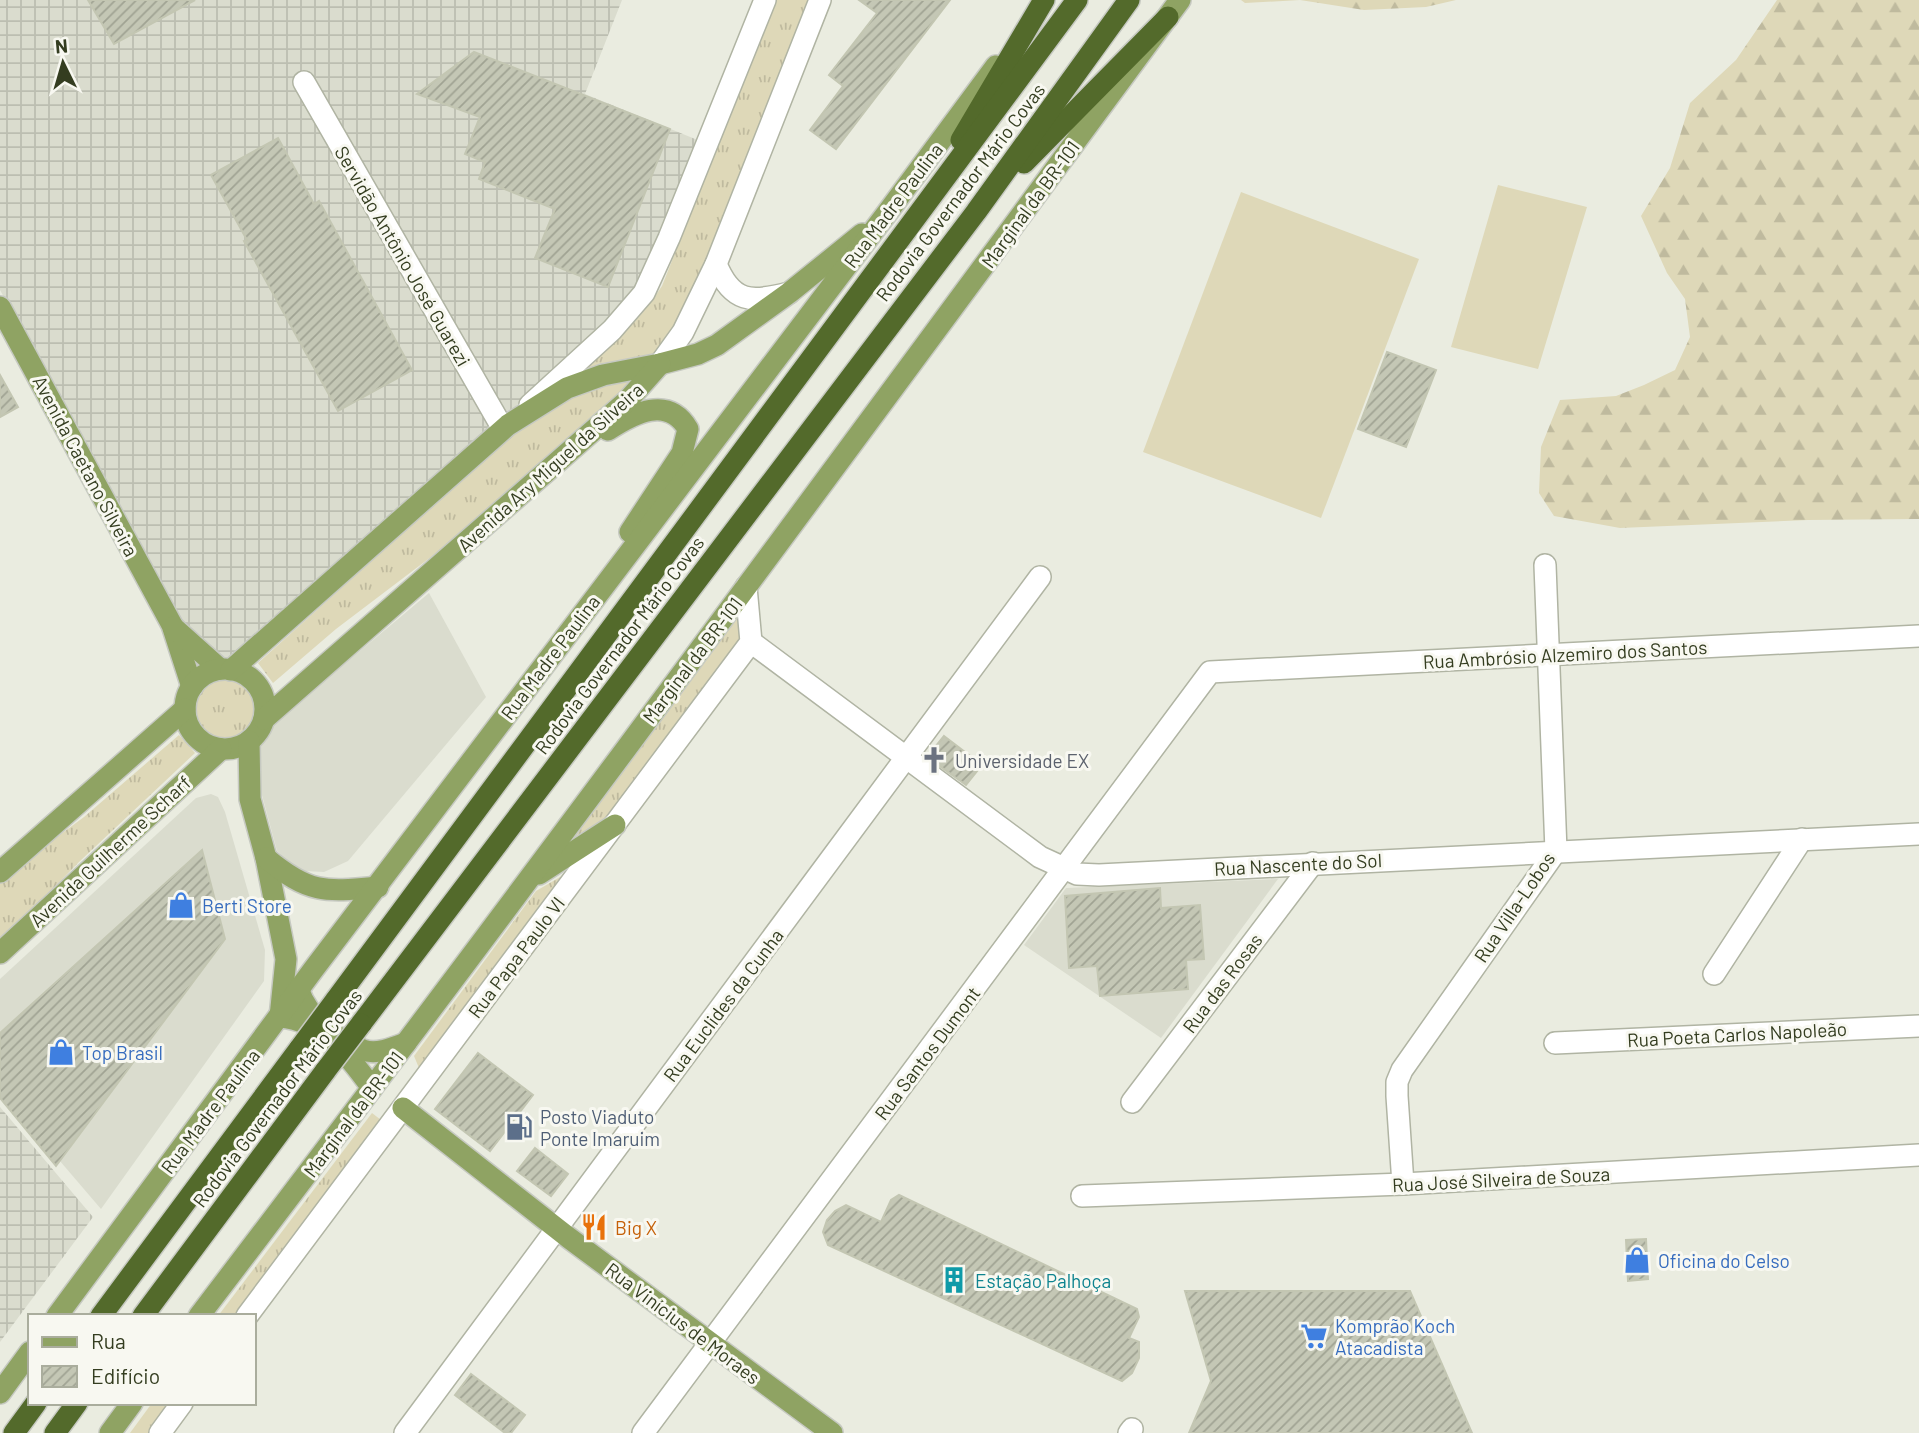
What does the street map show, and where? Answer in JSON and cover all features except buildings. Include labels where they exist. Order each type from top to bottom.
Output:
[{"type":"highway","points":[[920,214],[974,115],[1045,0]]},
{"type":"highway","name":"Rodovia Governador Mário Covas","points":[[102,1314],[1077,0]]},
{"type":"highway","name":"Rodovia Governador Mário Covas","points":[[144,1314],[360,1024],[975,212],[1129,0]]},
{"type":"highway","points":[[975,212],[1174,9]]},
{"type":"highway","points":[[14,1433],[35,1405]]},
{"type":"highway","points":[[55,1433],[76,1405]]},
{"type":"main road","name":"Rua Madre Paulina","points":[[58,1314],[1045,0]]},
{"type":"main road","name":"Marginal da BR-101","points":[[201,1314],[747,587],[1174,9]]},
{"type":"main road","points":[[226,670],[505,427],[568,388],[603,375],[698,354],[717,345],[789,293],[887,213]]},
{"type":"main road","name":"Avenida Caetano Silveira","points":[[0,307],[172,625],[192,687]]},
{"type":"main road","name":"Avenida Ary Miguel da Silveira","points":[[264,719],[628,400],[660,364]]},
{"type":"main road","points":[[530,486],[596,438],[634,415],[670,410],[681,417],[688,429],[682,453],[610,566],[603,587]]},
{"type":"main road","name":"Avenida Caetano Silveira","points":[[172,625],[226,670]]},
{"type":"main road","points":[[226,670],[244,674],[255,682],[262,693],[265,706],[264,719],[256,735],[249,741],[223,749],[209,746],[192,731],[185,709],[192,687],[209,673],[226,670]]},
{"type":"main road","points":[[0,872],[185,709]]},
{"type":"main road","points":[[249,741],[250,799]]},
{"type":"main road","points":[[223,749],[250,799],[266,859],[286,960],[280,1017],[293,1017],[324,1033],[349,1056],[372,1088]]},
{"type":"main road","name":"Avenida Guilherme Scharf","points":[[0,953],[223,749]]},
{"type":"main road","points":[[525,883],[615,825]]},
{"type":"main road","points":[[266,859],[289,878],[307,886],[346,890],[378,887]]},
{"type":"main road","points":[[299,991],[312,1015],[327,1030],[363,1051],[376,1052],[406,1043]]},
{"type":"main road","name":"Rua Vinícius de Moraes","points":[[403,1108],[709,1343],[832,1433]]},
{"type":"main road","points":[[0,1393],[28,1355]]},
{"type":"main road","points":[[110,1433],[131,1405]]},
{"type":"street","points":[[505,427],[612,330],[644,293],[669,238],[765,0]]},
{"type":"street","name":"Avenida Ary Miguel da Silveira","points":[[660,364],[683,332],[716,264],[820,0]]},
{"type":"street","name":"Servidão Antônio José Guarezi","points":[[304,82],[505,427]]},
{"type":"street","points":[[716,264],[728,287],[740,296],[756,300],[789,293]]},
{"type":"street","name":"Rua Villa-Lobos","points":[[1404,1184],[1396,1096],[1397,1082],[1402,1070],[1556,851],[1545,565]]},
{"type":"street","name":"Rua Euclides da Cunha","points":[[405,1433],[1040,577]]},
{"type":"street","points":[[747,587],[751,642]]},
{"type":"street","name":"Rua Ambrósio Alzemiro dos Santos","points":[[1210,672],[1919,636]]},
{"type":"street","name":"Rua Nascente do Sol","points":[[751,642],[1040,857],[1077,874],[1919,834]]},
{"type":"street","name":"Rua Papa Paulo VI","points":[[248,1314],[751,642]]},
{"type":"street","name":"Rua Santos Dumont","points":[[643,1433],[1210,672]]},
{"type":"street","points":[[1714,974],[1802,839]]},
{"type":"street","name":"Rua das Rosas","points":[[1132,1102],[1313,863]]},
{"type":"street","name":"Rua Poeta Carlos Napoleão","points":[[1555,1043],[1919,1026]]},
{"type":"street","name":"Rua José Silveira de Souza","points":[[1082,1196],[1404,1184],[1919,1155]]},
{"type":"street","points":[[167,1431],[181,1405]]},
{"type":"shaded area","points":[[0,0],[622,0],[585,94],[700,141],[650,262],[628,302],[502,419],[228,662],[223,661],[178,620],[0,290]]},
{"type":"shaded area","points":[[429,593],[486,697],[348,861],[324,872],[304,871],[293,866],[277,851],[256,773],[262,739],[273,724]]},
{"type":"shaded area","points":[[211,794],[218,797],[225,812],[265,950],[264,981],[101,1209],[0,1091],[0,979],[196,798]]},
{"type":"shaded area","points":[[1278,879],[1161,1038],[1024,945],[1066,888]]},
{"type":"shaded area","points":[[0,1107],[93,1217],[0,1342]]},
{"type":"green space","points":[[775,0],[814,0],[722,236],[659,358],[584,370],[626,331],[662,286]]},
{"type":"green space","points":[[1241,0],[1300,0],[1245,3]]},
{"type":"green space","points":[[1300,0],[1456,0],[1426,7],[1364,10]]},
{"type":"green space","points":[[1777,0],[1919,0],[1919,519],[1808,520],[1620,528],[1554,516],[1539,493],[1541,447],[1560,400],[1616,396],[1675,370],[1690,337],[1685,299],[1667,273],[1641,216],[1670,168],[1690,103],[1736,60]]},
{"type":"green space","points":[[1498,185],[1587,207],[1538,369],[1451,347]]},
{"type":"green space","points":[[1241,192],[1419,259],[1321,518],[1143,452]]},
{"type":"green space","points":[[647,372],[481,519],[336,629],[273,683],[258,663],[515,432],[552,402]]},
{"type":"green space","points":[[743,611],[744,645],[613,814],[559,849]]},
{"type":"green space","points":[[225,680],[246,688],[254,709],[246,730],[225,738],[204,730],[196,709],[204,688]]},
{"type":"green space","points":[[179,735],[195,753],[79,862],[0,943],[0,879],[84,817]]},
{"type":"green space","points":[[579,866],[429,1067],[419,1068],[414,1056],[536,891]]},
{"type":"green space","points":[[372,1113],[385,1123],[242,1314],[220,1314]]},
{"type":"green space","points":[[151,1405],[173,1405],[152,1433],[130,1433]]},
{"type":"place","name":"Universidade EX","points":[[934,760]]},
{"type":"place","name":"Berti Store","points":[[181,905]]},
{"type":"place","name":"Top Brasil","points":[[61,1052]]},
{"type":"place","name":"Posto Viaduto Ponte Imaruim","points":[[519,1127]]},
{"type":"place","name":"Big X","points":[[594,1227]]},
{"type":"place","name":"Oficina do Celso","points":[[1637,1260]]},
{"type":"place","name":"Estação Palhoça","points":[[954,1280]]},
{"type":"place","name":"Komprão Koch Atacadista","points":[[1314,1336]]}]
